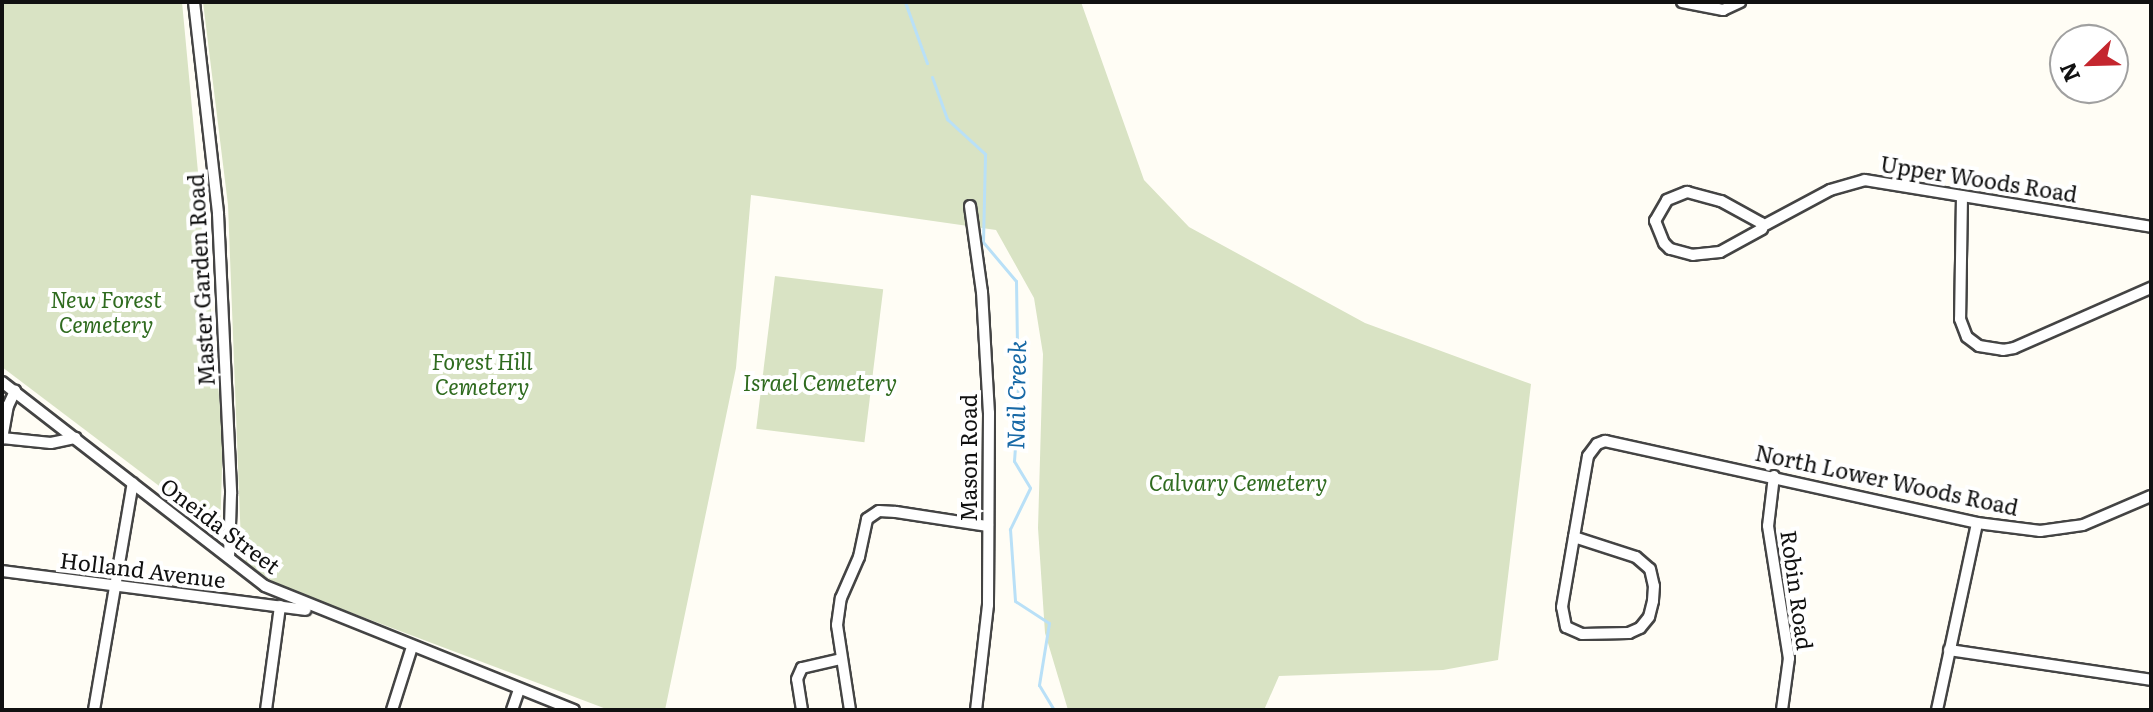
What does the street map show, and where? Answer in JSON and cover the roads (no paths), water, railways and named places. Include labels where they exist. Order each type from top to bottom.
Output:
[{"type":"street","name":"Master Garden Road","points":[[194,2],[218,214],[231,494],[229,557]]},
{"type":"street","points":[[1682,2],[1723,10],[1740,2]]},
{"type":"street","name":"Upper Woods Road","points":[[1763,226],[1721,201],[1697,192],[1687,192],[1667,200],[1655,221],[1664,243],[1670,249],[1693,255],[1720,252],[1759,232],[1763,226],[1856,181],[2151,227]]},
{"type":"street","points":[[1962,196],[1960,319],[1967,337],[1979,346],[2003,350],[2014,348],[2151,288]]},
{"type":"street","name":"Mason Road","points":[[970,206],[988,362],[988,605],[976,710]]},
{"type":"street","name":"Oneida Street","points":[[2,382],[265,586],[574,710]]},
{"type":"street","points":[[15,391],[8,406],[2,438],[51,443],[75,438]]},
{"type":"street","name":"North Lower Woods Road","points":[[1574,537],[1588,456],[1597,444],[1611,441],[1977,523],[2040,531],[2068,529],[2108,517],[2151,496]]},
{"type":"street","name":"Robin Road","points":[[1774,476],[1768,526],[1789,658],[1782,710]]},
{"type":"street","points":[[94,710],[133,483]]},
{"type":"street","points":[[850,710],[841,659],[839,609],[859,557],[867,519],[879,511],[988,526]]},
{"type":"street","points":[[1937,710],[1977,523]]},
{"type":"street","points":[[1574,537],[1636,557],[1650,569],[1653,601],[1649,617],[1640,628],[1629,633],[1595,635],[1582,634],[1566,627],[1562,607],[1574,537]]},
{"type":"street","name":"Holland Avenue","points":[[2,571],[326,613]]},
{"type":"street","points":[[266,710],[280,606]]},
{"type":"street","points":[[392,710],[412,647]]},
{"type":"street","points":[[1949,650],[2151,680]]},
{"type":"street","points":[[802,710],[797,679],[802,668],[841,659]]},
{"type":"street","points":[[512,710],[519,690]]},
{"type":"waterway","name":"Nail Creek","points":[[905,2],[927,63]]},
{"type":"waterway","name":"Nail Creek","points":[[932,77],[947,119],[985,154],[983,242],[1016,281],[1018,405],[1014,461],[1030,488],[1010,529],[1015,601],[1049,623],[1039,685],[1054,710]]},
{"type":"park label","name":"New Forest Cemetery","points":[[106,310]]},
{"type":"park label","name":"Forest Hill Cemetery","points":[[482,372]]},
{"type":"park label","name":"Israel Cemetery","points":[[820,382]]},
{"type":"park label","name":"Calvary Cemetery","points":[[1238,482]]}]
